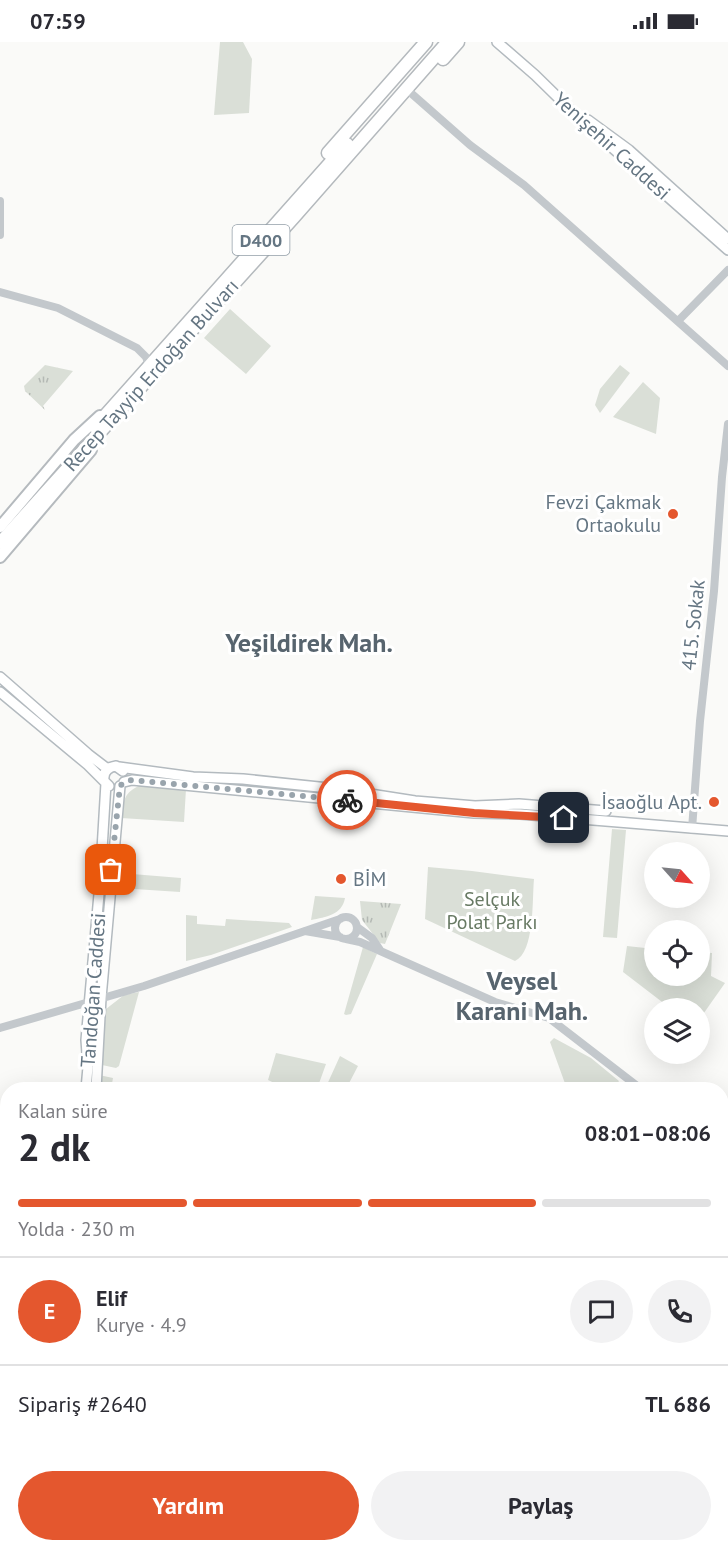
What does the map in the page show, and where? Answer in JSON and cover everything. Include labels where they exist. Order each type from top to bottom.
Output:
[{"type":"highway","points":[[292,213],[305,179],[426,42]]},
{"type":"highway","points":[[292,213],[356,156],[412,94],[451,43]]},
{"type":"highway","name":"Recep Tayyip Erdoğan Bulvarı","points":[[0,543],[99,435],[148,365],[451,43]]},
{"type":"highway","name":"Recep Tayyip Erdoğan Bulvarı","points":[[0,532],[292,213]]},
{"type":"main road","name":"Yenişehir Caddesi","points":[[497,42],[582,121],[728,250]]},
{"type":"main road","name":"Yenişehir Caddesi","points":[[502,42],[584,117],[629,150],[728,239]]},
{"type":"main road","points":[[0,527],[74,440],[123,400]]},
{"type":"main road","points":[[0,557],[73,473],[123,400]]},
{"type":"main road","points":[[0,677],[105,767],[338,789],[415,801],[475,806],[519,804],[606,811]]},
{"type":"main road","points":[[0,692],[111,787],[132,780],[474,813],[520,814],[728,831]]},
{"type":"main road","points":[[114,767],[125,776],[122,784]]},
{"type":"main road","points":[[105,782],[105,773],[114,767]]},
{"type":"main road","name":"Tandoğan Caddesi","points":[[96,1082],[96,999],[105,782]]},
{"type":"main road","name":"Tandoğan Caddesi","points":[[87,1082],[86,1040],[96,999],[122,784]]},
{"type":"street","points":[[412,94],[470,145],[524,185],[728,366]]},
{"type":"street","points":[[0,201],[0,235]]},
{"type":"street","points":[[678,321],[728,270]]},
{"type":"street","points":[[0,292],[69,313],[137,348],[146,357],[148,365]]},
{"type":"street","name":"415. Sokak","points":[[692,829],[728,424]]},
{"type":"street","points":[[0,1028],[144,986],[340,919],[351,918],[357,927],[372,938],[382,952]]},
{"type":"street","points":[[340,919],[335,928],[343,938]]},
{"type":"street","points":[[343,938],[355,934],[357,927]]},
{"type":"street","points":[[305,931],[360,942],[432,972],[495,1002],[549,1018],[631,1082]]},
{"type":"green space","points":[[220,42],[243,42],[252,59],[249,113],[214,115]]},
{"type":"green space","points":[[230,309],[271,346],[246,374],[204,338]]},
{"type":"green space","points":[[45,365],[73,371],[43,406],[45,410],[25,391],[24,386]]},
{"type":"green space","points":[[620,365],[630,373],[600,413],[595,405],[600,389]]},
{"type":"green space","points":[[643,382],[660,398],[656,434],[613,417]]},
{"type":"green space","points":[[141,785],[186,789],[184,822],[121,818],[125,798]]},
{"type":"green space","points":[[612,829],[626,830],[617,938],[603,937]]},
{"type":"green space","name":"Selçuk Polat Parkı","points":[[428,867],[534,879],[529,936],[521,956],[515,961],[425,919]]},
{"type":"green space","points":[[120,873],[181,878],[180,892],[119,888]]},
{"type":"green space","points":[[315,896],[345,898],[337,912],[311,920]]},
{"type":"green space","points":[[360,901],[401,904],[385,944],[380,943],[362,920]]},
{"type":"green space","points":[[186,915],[197,916],[197,924],[225,926],[226,919],[289,923],[292,927],[211,955],[186,961]]},
{"type":"green space","points":[[627,946],[644,948],[644,986],[710,986],[710,953],[712,953],[711,976],[725,983],[710,1004],[710,998],[657,998],[623,972]]},
{"type":"green space","points":[[363,947],[377,954],[351,1014],[346,1015],[344,1014]]},
{"type":"green space","points":[[139,992],[119,1066],[116,1068],[102,1065],[106,1009],[124,995]]},
{"type":"green space","points":[[554,1038],[591,1058],[619,1081],[564,1082],[550,1042]]},
{"type":"green space","points":[[276,1053],[326,1064],[320,1082],[272,1082],[268,1080]]},
{"type":"green space","points":[[340,1056],[358,1066],[350,1082],[328,1082]]},
{"type":"green space","points":[[99,1075],[113,1078],[112,1082],[98,1082]]},
{"type":"way so far","points":[[111,870],[120,786],[124,782],[132,780],[347,800]]},
{"type":"place","name":"Fevzi Çakmak Ortaokulu","points":[[673,514]]},
{"type":"place","name":"İsaoğlu Apt.","points":[[714,802]]},
{"type":"place","name":"BİM","points":[[341,879]]},
{"type":"district","name":"Yeşildirek Mah.","points":[[309,642]]},
{"type":"district","name":"Veysel Karani Mah.","points":[[522,995]]},
{"type":"route","points":[[347,800],[412,808],[564,818]]}]
